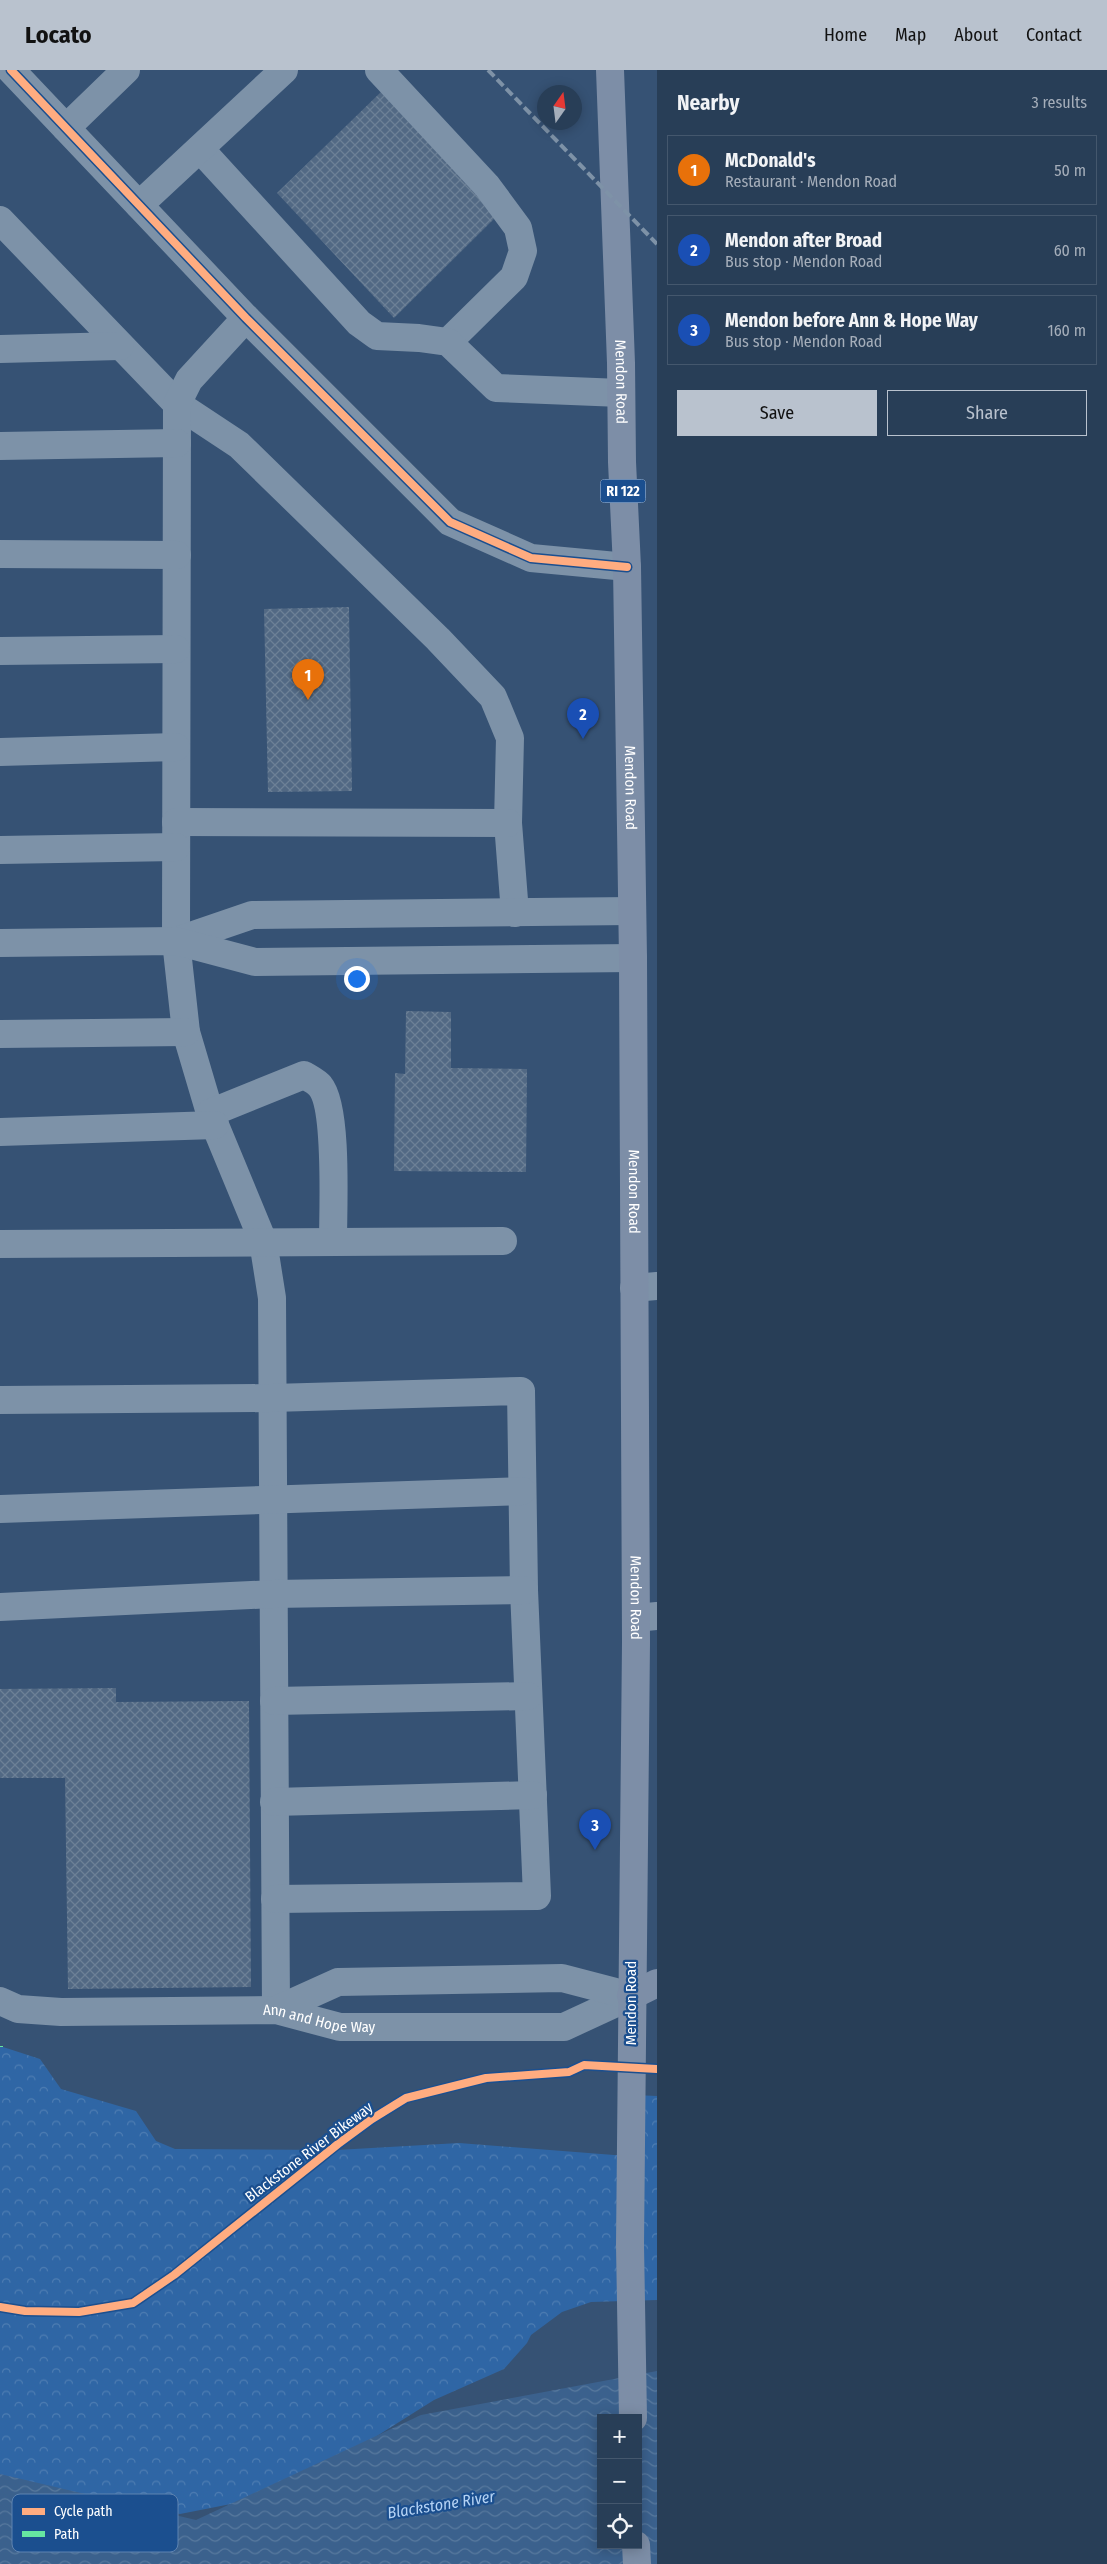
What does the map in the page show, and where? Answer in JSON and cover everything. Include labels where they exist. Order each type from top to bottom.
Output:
[{"type":"main road","name":"Mendon Road","points":[[610,70],[627,567],[633,958],[646,1287],[646,1617],[631,1996],[630,2245],[633,2414]]},
{"type":"main road","name":"Ann and Hope Way","points":[[631,1996],[657,1983]]},
{"type":"main road","points":[[636,2549],[637,2564]]},
{"type":"street","points":[[11,70],[246,318],[450,522],[531,558],[627,567]]},
{"type":"street","points":[[66,128],[126,70]]},
{"type":"street","points":[[139,205],[284,70]]},
{"type":"street","points":[[379,70],[487,186],[518,228],[523,251],[514,278],[448,342]]},
{"type":"street","points":[[200,149],[360,323],[377,336],[419,338],[448,342],[496,388],[622,393]]},
{"type":"street","points":[[0,220],[177,404],[239,445],[438,639],[493,696],[510,738],[508,823],[515,912]]},
{"type":"street","points":[[0,2002],[18,2009],[61,2012],[276,2010],[272,1298],[263,1241],[212,1119],[186,1032],[176,941],[177,404],[189,380],[246,318]]},
{"type":"street","points":[[0,349],[120,346]]},
{"type":"street","points":[[0,446],[177,443]]},
{"type":"street","points":[[0,554],[177,555]]},
{"type":"street","points":[[0,651],[176,649]]},
{"type":"street","points":[[0,752],[176,747]]},
{"type":"street","points":[[0,850],[176,834],[508,823]]},
{"type":"street","points":[[176,941],[252,915],[632,911]]},
{"type":"street","points":[[0,943],[176,941],[255,962],[633,958]]},
{"type":"street","points":[[0,1034],[186,1032]]},
{"type":"street","points":[[0,1132],[212,1119],[304,1075],[321,1086],[329,1108],[332,1137],[333,1241]]},
{"type":"street","points":[[0,1244],[503,1241]]},
{"type":"street","points":[[0,1400],[272,1398],[521,1390],[524,1590],[537,1896],[275,1898]]},
{"type":"street","points":[[0,1509],[273,1498],[522,1491]]},
{"type":"street","points":[[0,1607],[273,1594],[524,1590]]},
{"type":"street","points":[[274,1701],[528,1696]]},
{"type":"street","points":[[274,1802],[533,1795]]},
{"type":"street","name":"Ann and Hope Way","points":[[276,2010],[338,1982],[562,1978],[631,1996]]},
{"type":"street","name":"Ann and Hope Way","points":[[276,2010],[340,2027],[564,2026],[631,1996]]},
{"type":"green space","points":[[0,2046],[40,2059],[61,2089],[136,2111],[156,2141],[175,2149],[337,2150],[459,2143],[630,2155],[634,2095],[657,2096],[657,2300],[591,2302],[562,2312],[531,2335],[527,2343],[504,2369],[434,2400],[334,2463],[236,2503],[180,2514],[178,2514],[178,2494],[63,2494],[0,2486]]},
{"type":"water","name":"Blackstone River","points":[[657,2371],[657,2564],[0,2564],[0,2474],[85,2494],[12,2494],[12,2552],[178,2552],[178,2516],[196,2520],[421,2415]]},
{"type":"building","points":[[383,90],[499,214],[394,318],[277,193]]},
{"type":"building","points":[[349,607],[352,791],[268,792],[264,609]]},
{"type":"building","points":[[406,1011],[451,1012],[451,1068],[527,1069],[526,1172],[394,1171],[395,1073],[405,1074]]},
{"type":"building","points":[[116,1688],[116,1702],[249,1701],[251,1987],[68,1989],[65,1778],[0,1778],[0,1689]]},
{"type":"railway","points":[[488,70],[657,244]]},
{"type":"cycle path","points":[[11,70],[246,318],[450,522],[531,558],[627,567]]},
{"type":"cycle path","name":"Blackstone River Bikeway","points":[[0,2307],[25,2311],[79,2312],[133,2303],[174,2275],[338,2144],[372,2119],[406,2098],[486,2078],[569,2072],[584,2065],[657,2069]]},
{"type":"place","name":"McDonald's","points":[[308,700]]},
{"type":"place","name":"Mendon after Broad","points":[[583,739]]},
{"type":"place","name":"Mendon before Ann & Hope Way","points":[[595,1850]]}]
